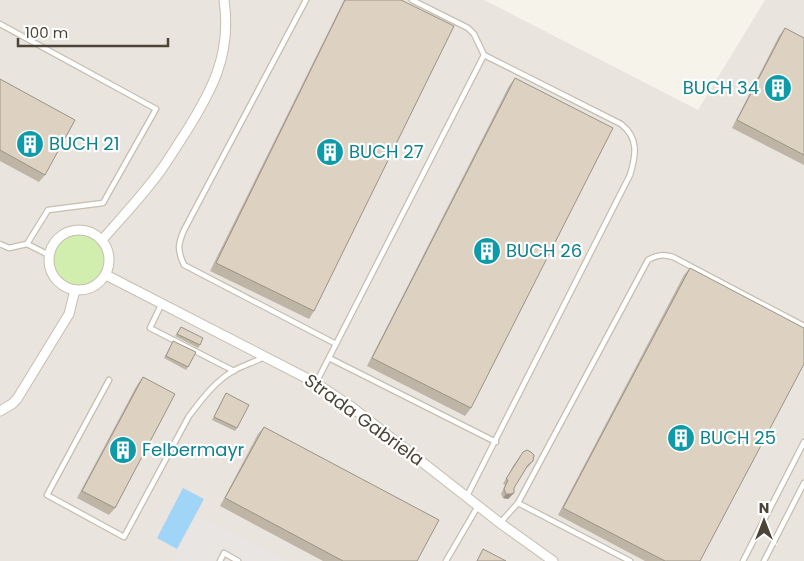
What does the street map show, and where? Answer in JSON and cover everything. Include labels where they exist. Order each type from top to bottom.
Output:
[{"type":"street","points":[[102,240],[163,168],[207,97],[215,79],[224,49],[226,21],[224,0]]},
{"type":"street","points":[[75,230],[85,230],[102,240],[107,248],[109,266],[106,274],[96,286],[82,291],[75,290],[67,288],[54,278],[48,263],[48,255],[58,238],[75,230]]},
{"type":"street","name":"Strada Gabriela","points":[[106,274],[316,383],[353,408],[500,523],[554,561]]},
{"type":"street","points":[[0,411],[12,404],[16,399],[69,314],[75,290]]},
{"type":"lane","points":[[306,0],[184,230],[179,241],[178,253],[184,265],[336,344]]},
{"type":"lane","points":[[412,0],[468,28],[474,34],[484,55],[621,124],[629,130],[634,141],[635,153],[630,175],[467,496]]},
{"type":"lane","points":[[0,24],[156,109],[103,203],[48,210],[27,244]]},
{"type":"lane","points":[[316,383],[484,55]]},
{"type":"lane","points":[[0,244],[9,248],[27,244],[48,255]]},
{"type":"lane","points":[[500,523],[518,503],[648,260],[654,256],[663,254],[673,257],[804,326]]},
{"type":"lane","points":[[162,303],[150,328],[234,371]]},
{"type":"lane","points":[[109,380],[47,495],[124,537],[189,416],[214,387],[234,371],[266,357]]},
{"type":"lane","points":[[329,358],[496,442]]},
{"type":"lane","points":[[743,561],[804,442]]},
{"type":"lane","points":[[764,561],[804,484]]},
{"type":"lane","points":[[518,503],[630,561]]},
{"type":"lane","points":[[446,561],[478,506]]},
{"type":"lane","points":[[220,561],[224,553],[238,561]]},
{"type":"shaded area","points":[[0,0],[484,0],[698,110],[765,0],[804,0],[804,561],[0,561]]},
{"type":"shaded area","points":[[198,515],[286,561],[173,561]]},
{"type":"green space","points":[[73,230],[85,230],[101,238],[107,248],[109,260],[107,272],[101,282],[85,290],[73,290],[57,282],[49,266],[49,254],[57,238]]},
{"type":"water","points":[[183,488],[204,499],[177,549],[157,538]]},
{"type":"building","name":"BUCH 27","points":[[345,0],[401,0],[454,26],[314,311],[216,263]]},
{"type":"building","name":"BUCH 34","points":[[785,28],[804,38],[804,155],[737,120]]},
{"type":"building","name":"BUCH 26","points":[[515,78],[613,128],[471,408],[372,358]]},
{"type":"building","name":"BUCH 21","points":[[0,79],[75,120],[45,175],[0,150]]},
{"type":"building","name":"BUCH 25","points":[[690,268],[804,328],[804,364],[700,561],[665,561],[563,508]]},
{"type":"building","points":[[181,327],[203,338],[200,345],[177,334]]},
{"type":"building","points":[[173,341],[196,352],[188,367],[166,356]]},
{"type":"building","name":"Felbermayr","points":[[143,377],[175,394],[115,508],[82,491]]},
{"type":"building","points":[[226,393],[249,405],[237,428],[214,417]]},
{"type":"building","points":[[264,427],[439,520],[417,561],[343,561],[225,498]]},
{"type":"building","points":[[527,450],[534,455],[533,461],[528,465],[514,488],[514,493],[506,494],[504,489],[508,480],[506,479],[523,452]]},
{"type":"building","points":[[483,549],[506,561],[477,561]]},
{"type":"place","name":"BUCH 34","points":[[778,88]]},
{"type":"place","name":"BUCH 21","points":[[30,144]]},
{"type":"place","name":"BUCH 27","points":[[330,152]]},
{"type":"place","name":"BUCH 26","points":[[487,251]]},
{"type":"place","name":"BUCH 25","points":[[681,438]]},
{"type":"place","name":"Felbermayr","points":[[123,450]]}]
